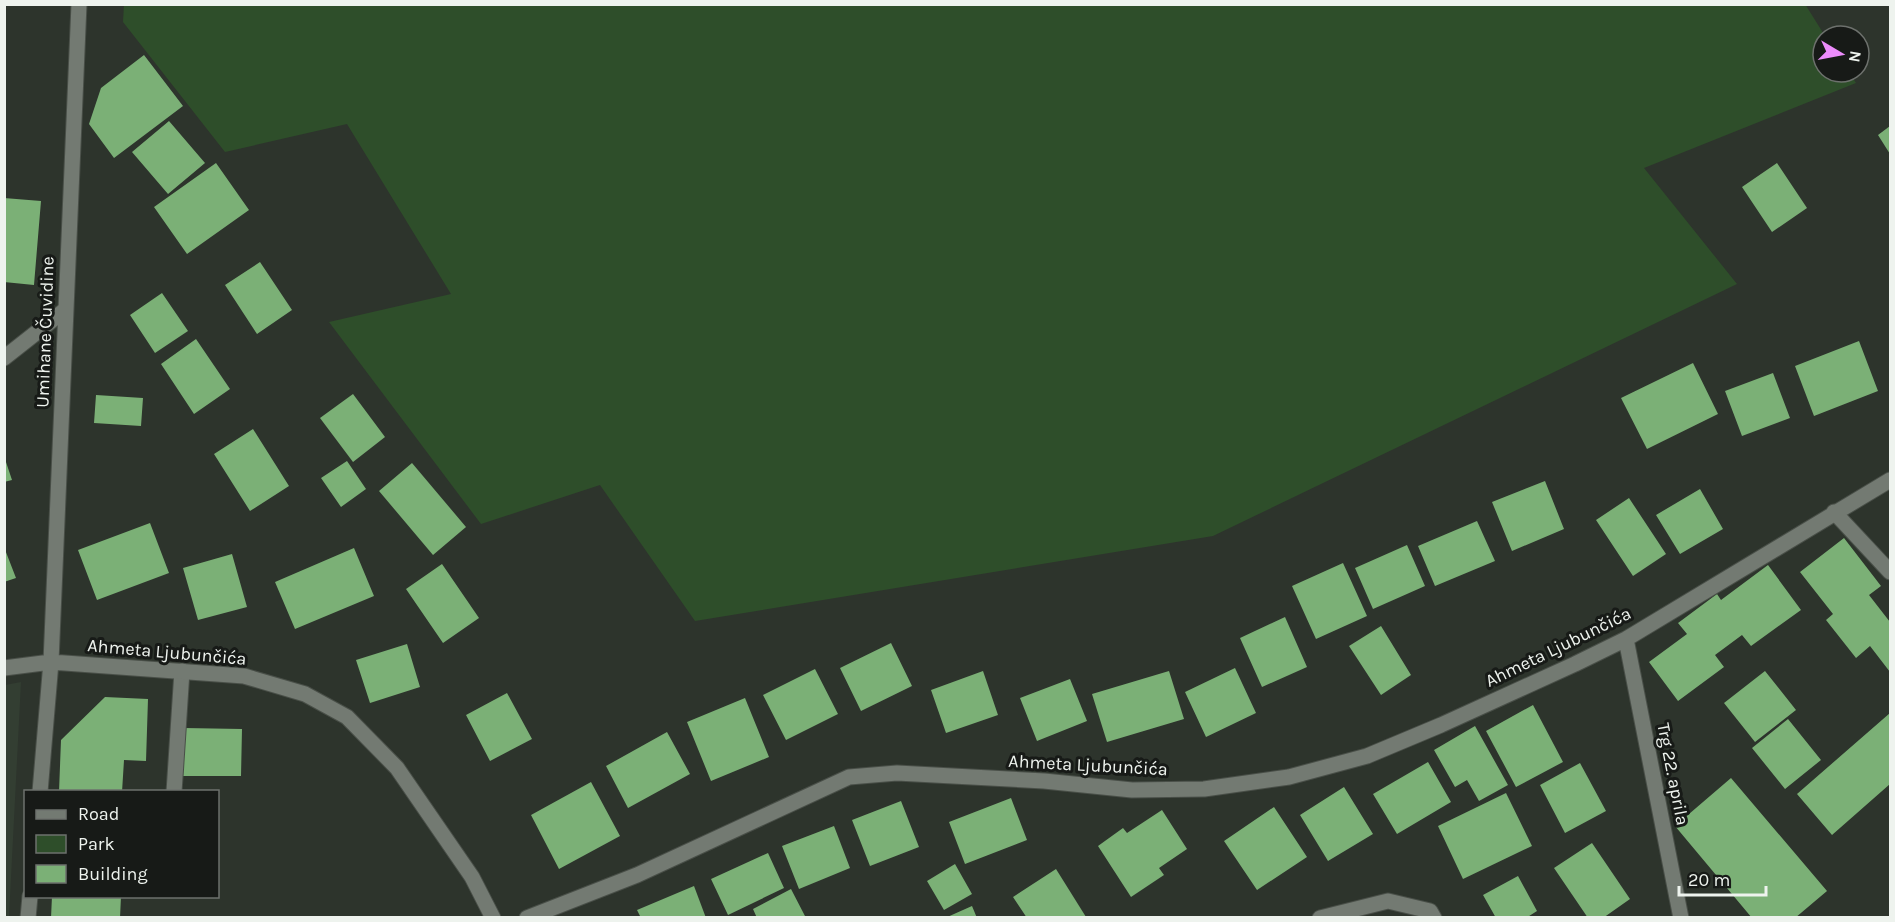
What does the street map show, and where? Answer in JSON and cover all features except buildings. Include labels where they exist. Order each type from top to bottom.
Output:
[{"type":"street","name":"Umihane Čuvidine","points":[[40,790],[51,662],[79,4]]},
{"type":"street","points":[[4,358],[65,310]]},
{"type":"street","name":"Ahmeta Ljubunčića","points":[[528,918],[637,875],[849,777],[897,773],[1044,781],[1132,790],[1204,789],[1290,777],[1367,756],[1626,639],[1890,480]]},
{"type":"street","points":[[1834,512],[1890,572]]},
{"type":"street","name":"Trg 22. aprila","points":[[1626,639],[1682,918]]},
{"type":"street","points":[[4,668],[51,662]]},
{"type":"street","name":"Ahmeta Ljubunčića","points":[[51,662],[244,676],[305,694],[347,717],[397,768],[472,877],[493,918]]},
{"type":"street","points":[[174,790],[182,671]]},
{"type":"street","points":[[28,918],[30,898]]},
{"type":"street","points":[[1320,918],[1388,901],[1430,911],[1434,918]]},
{"type":"shaded area","points":[[21,682],[9,917],[5,917],[5,685]]},
{"type":"green space","points":[[124,4],[1805,4],[1818,24],[1811,24],[1811,84],[1854,84],[1644,168],[1737,284],[1213,536],[695,621],[600,485],[481,524],[329,322],[451,294],[347,124],[225,152],[123,22]]}]
